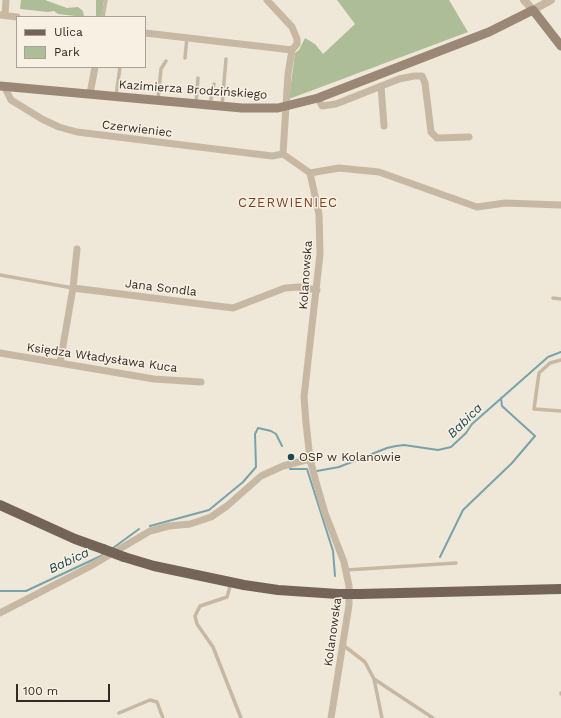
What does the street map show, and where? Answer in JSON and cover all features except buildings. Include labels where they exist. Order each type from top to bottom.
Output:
[{"type":"main road","points":[[533,10],[561,46]]},
{"type":"main road","name":"Kazimierza Brodzińskiego","points":[[2,86],[259,109],[286,106],[318,98],[489,32],[533,10]]},
{"type":"main road","points":[[0,505],[75,539],[124,557],[154,566],[231,583],[278,590],[360,594],[561,588]]},
{"type":"street","points":[[6,0],[3,15],[16,17]]},
{"type":"street","points":[[266,0],[292,26],[296,33],[297,44],[292,50],[283,154],[310,173],[339,168],[379,172],[477,207],[505,203],[561,205]]},
{"type":"street","points":[[524,0],[533,10],[551,0]]},
{"type":"street","points":[[146,33],[292,50]]},
{"type":"street","points":[[90,94],[95,68]]},
{"type":"street","points":[[318,98],[322,106],[336,104],[381,86],[406,78],[422,76],[425,84],[431,132],[437,138],[469,137]]},
{"type":"street","name":"Czerwieniec","points":[[2,86],[11,100],[42,119],[59,127],[77,132],[272,156],[283,154]]},
{"type":"street","points":[[381,86],[384,126]]},
{"type":"street","name":"Kolanowska","points":[[310,173],[319,214],[320,254],[304,397],[310,459],[325,513],[346,570],[349,606],[330,718]]},
{"type":"street","points":[[60,363],[73,288],[77,249]]},
{"type":"street","name":"Jana Sondla","points":[[73,288],[233,308],[285,288],[299,287],[317,290]]},
{"type":"street","name":"Księdza Władysława Kuca","points":[[0,353],[154,379],[201,382]]},
{"type":"street","points":[[0,613],[89,567],[150,531],[169,526],[190,524],[211,517],[227,506],[262,476],[283,466],[310,459]]},
{"type":"lane","points":[[103,16],[106,0]]},
{"type":"lane","points":[[185,58],[187,37]]},
{"type":"lane","points":[[222,106],[226,59]]},
{"type":"lane","points":[[158,100],[161,69],[166,60]]},
{"type":"lane","points":[[116,96],[120,68]]},
{"type":"lane","points":[[196,104],[198,78]]},
{"type":"lane","points":[[210,105],[214,84]]},
{"type":"lane","name":"Jana Sondla","points":[[0,275],[73,288]]},
{"type":"lane","points":[[553,298],[561,299]]},
{"type":"lane","points":[[561,360],[550,363],[539,373],[534,409],[561,411]]},
{"type":"lane","points":[[346,570],[456,563]]},
{"type":"lane","points":[[231,583],[227,597],[200,606],[195,616],[197,624],[213,647],[241,718]]},
{"type":"lane","points":[[343,645],[365,662],[374,679],[382,718]]},
{"type":"lane","points":[[374,679],[433,718]]},
{"type":"lane","points":[[119,713],[150,700],[157,702],[163,718]]},
{"type":"green space","points":[[21,0],[45,0],[67,8],[78,7],[83,11],[84,16],[58,14],[54,11],[48,12],[20,9]]},
{"type":"green space","points":[[96,0],[104,0],[102,15],[96,16]]},
{"type":"green space","points":[[337,0],[449,0],[468,32],[289,99],[295,53],[299,50],[305,38],[315,44],[323,54],[355,24]]},
{"type":"waterway","name":"Babica","points":[[317,471],[339,467],[387,448],[396,446],[404,445],[438,450],[451,447],[466,433],[472,424],[548,357],[561,352]]},
{"type":"waterway","points":[[440,557],[463,510],[512,463],[535,436],[502,406],[501,398]]},
{"type":"waterway","name":"Babica","points":[[150,526],[209,510],[243,482],[256,467],[255,434],[258,428],[271,431],[276,434],[282,446]]},
{"type":"waterway","points":[[290,469],[307,469],[333,551],[335,576]]},
{"type":"waterway","name":"Babica","points":[[113,548],[139,529]]},
{"type":"waterway","name":"Babica","points":[[0,591],[26,591],[105,554]]},
{"type":"place","name":"OSP w Kolanowie","points":[[291,457]]},
{"type":"district","name":"CZERWIENIEC","points":[[288,203]]}]
